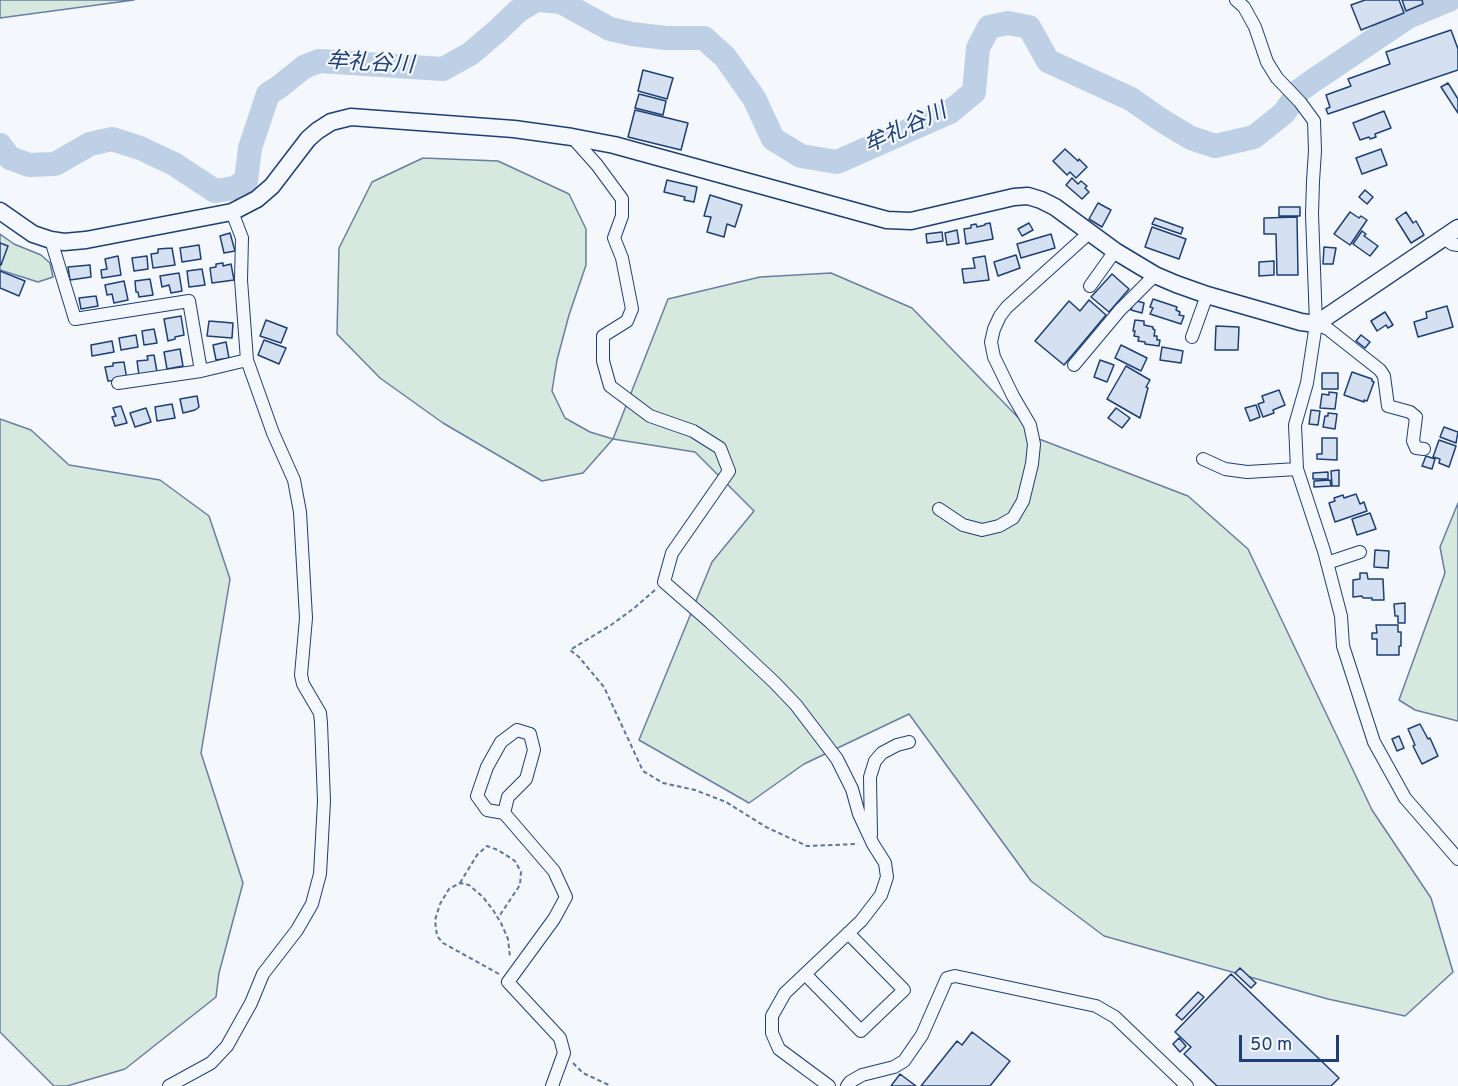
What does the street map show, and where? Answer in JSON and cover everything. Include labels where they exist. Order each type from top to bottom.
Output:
[{"type":"street","points":[[1236,0],[1244,7],[1255,27],[1267,62],[1277,78],[1314,122],[1312,214],[1316,324],[1307,383],[1295,425],[1297,469],[1341,616],[1343,646],[1374,742],[1405,798],[1458,859]]},
{"type":"street","points":[[0,211],[33,234],[64,242],[86,240],[232,212],[257,199],[272,186],[308,139],[317,131],[331,122],[351,117],[514,129],[614,145],[887,220],[911,221],[1014,197],[1028,196],[1055,207],[1115,251],[1155,275],[1207,295],[1328,329],[1380,370],[1384,376],[1388,406],[1410,412],[1416,417],[1413,441],[1416,448],[1424,449]]},
{"type":"street","points":[[572,137],[597,165],[622,199],[622,216],[614,238],[622,258],[632,309],[627,321],[603,336],[603,362],[610,386],[650,416],[693,431],[720,448],[729,471],[672,553],[664,582],[710,622],[796,705],[837,759],[852,789],[859,814],[885,863],[887,877],[881,895],[861,921],[785,993],[772,1016],[772,1033],[779,1049],[829,1086]]},
{"type":"street","points":[[169,1086],[211,1063],[227,1046],[251,1003],[263,974],[297,930],[312,904],[320,874],[324,801],[323,742],[320,713],[303,684],[301,675],[306,618],[300,512],[294,480],[273,433],[247,360],[241,280],[242,238],[232,212]]},
{"type":"street","points":[[939,509],[963,525],[982,530],[999,526],[1013,519],[1023,501],[1032,464],[1034,444],[1030,425],[994,357],[991,342],[994,329],[1007,307],[1089,233]]},
{"type":"street","points":[[1316,324],[1453,237]]},
{"type":"street","points":[[51,240],[75,319],[189,301],[201,371]]},
{"type":"street","points":[[1090,286],[1115,251]]},
{"type":"street","points":[[1074,366],[1120,310],[1155,275]]},
{"type":"street","points":[[1192,337],[1207,295]]},
{"type":"street","points":[[118,383],[201,371],[247,360]]},
{"type":"street","points":[[1203,459],[1225,469],[1247,472],[1297,469]]},
{"type":"street","points":[[1327,563],[1360,552]]},
{"type":"street","points":[[504,813],[508,797],[526,780],[534,750],[530,734],[517,729],[501,742],[487,767],[477,796],[487,810],[504,813],[554,871],[566,897],[554,918],[511,977],[560,1038],[564,1053],[552,1086]]},
{"type":"street","points":[[872,841],[870,777],[875,761],[882,753],[909,742]]},
{"type":"street","points":[[805,974],[861,1031],[904,990],[848,933]]},
{"type":"street","points":[[847,1086],[862,1075],[894,1067],[904,1061],[922,1035],[947,978],[955,976],[1096,1006],[1115,1017],[1187,1086]]},
{"type":"path","points":[[664,582],[611,625],[570,650],[579,657],[604,687],[643,771],[663,783],[695,790],[726,802],[766,827],[807,846],[872,841]]},
{"type":"path","points":[[460,883],[469,885],[494,910],[508,939],[511,977],[497,973],[444,943],[436,936],[435,920],[440,904],[449,889],[460,883],[477,855],[487,846],[515,861],[521,872],[520,885],[498,918]]},
{"type":"path","points":[[564,1053],[583,1072],[611,1086]]},
{"type":"shaded area","points":[[0,0],[134,0],[0,18]]},
{"type":"shaded area","points":[[423,158],[498,161],[569,194],[586,229],[586,265],[569,315],[557,360],[552,391],[565,418],[590,432],[613,439],[583,473],[542,481],[443,423],[380,378],[337,334],[339,248],[372,182]]},
{"type":"shaded area","points":[[0,234],[14,244],[41,255],[50,263],[53,277],[38,282],[0,270]]},
{"type":"shaded area","points":[[831,273],[912,308],[1039,439],[1188,496],[1248,549],[1372,810],[1431,898],[1453,972],[1405,1016],[1328,999],[1104,936],[1031,881],[909,714],[804,764],[749,803],[639,740],[712,562],[754,511],[695,452],[613,439],[668,299],[760,277]]},
{"type":"shaded area","points":[[0,419],[31,430],[69,465],[160,480],[209,516],[230,579],[201,753],[243,883],[219,973],[216,997],[125,1069],[67,1086],[54,1086],[0,1032]]},
{"type":"shaded area","points":[[1458,503],[1458,721],[1415,710],[1399,700],[1445,573],[1440,547]]},
{"type":"building","points":[[1365,0],[1399,0],[1404,13],[1361,30],[1351,5]]},
{"type":"building","points":[[1402,0],[1422,0],[1423,4],[1406,11]]},
{"type":"building","points":[[1451,30],[1458,49],[1458,70],[1328,114],[1326,109],[1330,107],[1326,95],[1351,86],[1348,79],[1390,64],[1386,52]]},
{"type":"building","points":[[643,70],[673,78],[667,99],[638,91]]},
{"type":"building","points":[[1448,83],[1458,99],[1458,113],[1441,87]]},
{"type":"building","points":[[639,94],[666,101],[663,115],[635,108]]},
{"type":"building","points":[[635,110],[688,123],[681,150],[628,137]]},
{"type":"building","points":[[1384,111],[1391,128],[1375,134],[1376,137],[1360,140],[1353,123]]},
{"type":"building","points":[[1065,149],[1087,167],[1076,178],[1070,172],[1067,175],[1053,161]]},
{"type":"building","points":[[1381,149],[1387,165],[1362,174],[1356,158]]},
{"type":"building","points":[[1072,178],[1078,184],[1081,181],[1087,186],[1085,188],[1089,192],[1082,199],[1066,185]]},
{"type":"building","points":[[667,180],[697,187],[694,202],[684,200],[685,197],[664,192]]},
{"type":"building","points":[[1365,190],[1373,197],[1367,204],[1359,197]]},
{"type":"building","points":[[710,195],[742,205],[735,227],[727,224],[724,237],[707,232],[711,217],[704,216]]},
{"type":"building","points":[[1098,203],[1111,210],[1102,227],[1089,219]]},
{"type":"building","points":[[1279,207],[1300,207],[1300,216],[1279,216]]},
{"type":"building","points":[[1350,212],[1367,220],[1350,245],[1334,234]]},
{"type":"building","points":[[1406,212],[1413,223],[1416,221],[1424,235],[1411,243],[1396,219]]},
{"type":"building","points":[[1297,217],[1298,275],[1277,275],[1276,234],[1264,234],[1264,218]]},
{"type":"building","points":[[1155,218],[1183,228],[1181,234],[1152,224]]},
{"type":"building","points":[[990,223],[993,239],[966,244],[964,229],[971,228],[971,225],[976,224],[977,227]]},
{"type":"building","points":[[1029,223],[1033,230],[1022,236],[1018,229]]},
{"type":"building","points":[[1152,227],[1186,239],[1179,259],[1145,247]]},
{"type":"building","points":[[957,230],[959,243],[947,245],[945,233]]},
{"type":"building","points":[[1362,231],[1366,234],[1364,236],[1378,246],[1370,256],[1353,244]]},
{"type":"building","points":[[942,232],[943,241],[927,243],[926,234]]},
{"type":"building","points":[[230,233],[235,251],[224,253],[220,236]]},
{"type":"building","points":[[1051,234],[1055,248],[1021,258],[1017,244]]},
{"type":"building","points":[[0,243],[8,246],[1,265],[0,265]]},
{"type":"building","points":[[199,245],[201,259],[182,262],[180,248]]},
{"type":"building","points":[[1324,247],[1336,248],[1333,264],[1323,264]]},
{"type":"building","points":[[172,248],[175,265],[153,268],[151,254],[158,253],[158,249]]},
{"type":"building","points":[[1016,255],[1020,268],[998,276],[994,262]]},
{"type":"building","points":[[118,256],[121,275],[102,278],[101,270],[107,269],[105,259]]},
{"type":"building","points":[[147,256],[148,269],[134,271],[132,258]]},
{"type":"building","points":[[985,256],[989,280],[964,283],[962,269],[975,268],[973,258]]},
{"type":"building","points":[[1274,261],[1274,275],[1259,276],[1259,262]]},
{"type":"building","points":[[223,263],[223,266],[231,264],[234,280],[212,283],[210,268]]},
{"type":"building","points":[[90,265],[91,277],[70,280],[68,267]]},
{"type":"building","points":[[202,269],[205,285],[189,287],[187,271]]},
{"type":"building","points":[[0,271],[25,281],[19,296],[0,288]]},
{"type":"building","points":[[179,273],[182,291],[171,293],[169,285],[162,287],[160,276]]},
{"type":"building","points":[[1112,274],[1129,289],[1109,312],[1091,297]]},
{"type":"building","points":[[150,279],[153,295],[139,297],[135,281]]},
{"type":"building","points":[[124,281],[128,300],[114,303],[112,294],[107,295],[105,285]]},
{"type":"building","points":[[96,296],[98,306],[81,309],[79,298]]},
{"type":"building","points":[[1153,299],[1177,307],[1179,315],[1184,316],[1181,324],[1150,314]]},
{"type":"building","points":[[1089,300],[1106,315],[1064,365],[1035,341],[1069,301],[1080,311]]},
{"type":"building","points":[[1134,300],[1144,303],[1142,313],[1131,310]]},
{"type":"building","points":[[1447,306],[1453,327],[1418,337],[1414,322],[1427,318],[1426,312]]},
{"type":"building","points":[[1385,312],[1393,325],[1388,328],[1386,325],[1377,331],[1371,321]]},
{"type":"building","points":[[181,316],[184,335],[168,341],[164,319]]},
{"type":"building","points":[[266,320],[287,328],[281,343],[260,336]]},
{"type":"building","points":[[1135,320],[1144,321],[1144,325],[1153,327],[1154,336],[1160,340],[1159,346],[1138,341],[1139,337],[1134,336],[1135,331],[1133,331]]},
{"type":"building","points":[[209,321],[233,323],[232,338],[207,336]]},
{"type":"building","points":[[1216,326],[1239,327],[1238,350],[1215,350]]},
{"type":"building","points":[[154,329],[157,343],[144,345],[142,331]]},
{"type":"building","points":[[136,335],[138,347],[121,350],[119,338]]},
{"type":"building","points":[[1361,335],[1370,342],[1365,348],[1356,341]]},
{"type":"building","points":[[264,340],[286,348],[279,364],[258,355]]},
{"type":"building","points":[[112,341],[114,352],[92,356],[91,345]]},
{"type":"building","points":[[226,342],[229,358],[216,360],[213,345]]},
{"type":"building","points":[[1121,345],[1147,358],[1141,371],[1115,358]]},
{"type":"building","points":[[1162,347],[1183,351],[1181,363],[1160,360]]},
{"type":"building","points":[[180,349],[183,366],[167,369],[164,352]]},
{"type":"building","points":[[154,355],[157,372],[139,375],[137,361],[148,360],[147,356]]},
{"type":"building","points":[[1100,360],[1114,365],[1107,382],[1094,377]]},
{"type":"building","points":[[124,362],[127,380],[108,381],[105,367],[113,366],[113,363]]},
{"type":"building","points":[[1126,366],[1150,380],[1146,387],[1148,388],[1140,418],[1107,399]]},
{"type":"building","points":[[1352,372],[1372,379],[1374,382],[1367,401],[1344,395]]},
{"type":"building","points":[[1322,373],[1338,373],[1338,389],[1322,389]]},
{"type":"building","points":[[1279,390],[1285,405],[1263,417],[1258,404],[1264,402],[1262,396]]},
{"type":"building","points":[[1329,392],[1337,393],[1335,409],[1320,408],[1322,394],[1329,395]]},
{"type":"building","points":[[197,396],[199,407],[183,413],[180,399]]},
{"type":"building","points":[[172,404],[175,418],[157,421],[155,407]]},
{"type":"building","points":[[1256,405],[1260,417],[1250,421],[1245,408]]},
{"type":"building","points":[[121,406],[127,423],[115,426],[112,417],[116,416],[113,408]]},
{"type":"building","points":[[146,408],[151,422],[135,427],[130,413]]},
{"type":"building","points":[[1116,408],[1130,418],[1122,428],[1108,418]]},
{"type":"building","points":[[1311,410],[1320,411],[1318,425],[1309,424]]},
{"type":"building","points":[[1328,413],[1337,414],[1335,429],[1323,427],[1325,416],[1328,416]]},
{"type":"building","points":[[1444,427],[1458,432],[1456,443],[1440,437]]},
{"type":"building","points":[[1322,438],[1337,438],[1337,460],[1317,459],[1317,454],[1322,454]]},
{"type":"building","points":[[1439,440],[1456,446],[1449,467],[1439,463],[1440,459],[1433,457]]},
{"type":"building","points":[[1426,456],[1435,459],[1432,469],[1422,466]]},
{"type":"building","points":[[1339,470],[1339,486],[1332,486],[1331,471]]},
{"type":"building","points":[[1328,472],[1328,479],[1313,479],[1313,473]]},
{"type":"building","points":[[1330,480],[1331,486],[1314,487],[1314,481]]},
{"type":"building","points":[[1356,494],[1360,504],[1364,502],[1367,511],[1335,522],[1329,503],[1335,501],[1334,498],[1343,495],[1344,498]]},
{"type":"building","points":[[1370,513],[1376,529],[1357,535],[1352,519]]},
{"type":"building","points":[[1375,550],[1389,551],[1388,568],[1374,567]]},
{"type":"building","points":[[1360,573],[1367,573],[1368,579],[1383,579],[1384,600],[1372,600],[1372,598],[1362,596],[1353,597],[1353,580],[1360,579]]},
{"type":"building","points":[[1405,603],[1405,623],[1398,623],[1394,604]]},
{"type":"building","points":[[1376,625],[1398,625],[1398,632],[1401,632],[1399,655],[1377,655],[1377,639],[1372,639],[1372,633],[1377,633]]},
{"type":"building","points":[[1420,724],[1428,739],[1430,738],[1438,756],[1422,764],[1408,729]]},
{"type":"building","points":[[1399,736],[1404,748],[1397,751],[1392,739]]},
{"type":"building","points":[[1240,968],[1256,983],[1251,988],[1235,973]]},
{"type":"building","points":[[1231,974],[1339,1078],[1331,1086],[1217,1086],[1184,1054],[1191,1047],[1175,1032]]},
{"type":"building","points":[[1198,992],[1204,997],[1182,1020],[1176,1015]]},
{"type":"building","points":[[972,1032],[1010,1061],[990,1086],[921,1086],[957,1041],[962,1045]]},
{"type":"building","points":[[1179,1038],[1186,1046],[1180,1052],[1173,1044]]},
{"type":"building","points":[[900,1074],[916,1086],[891,1086]]},
{"type":"waterway","name":"牟礼谷川","points":[[0,145],[10,158],[29,165],[55,164],[90,144],[112,139],[140,148],[174,164],[215,191],[234,188],[246,181],[250,148],[268,94],[304,67],[319,61],[443,69],[470,54],[518,11],[536,0]]},
{"type":"waterway","name":"牟礼谷川","points":[[538,0],[561,2],[610,29],[666,38],[704,38],[725,57],[754,98],[773,139],[801,156],[837,162],[950,112],[974,92],[978,48],[989,27],[1008,23],[1029,27],[1048,61],[1131,99],[1191,138],[1215,146],[1254,137],[1284,113],[1300,90],[1314,80],[1408,17],[1449,0]]}]
